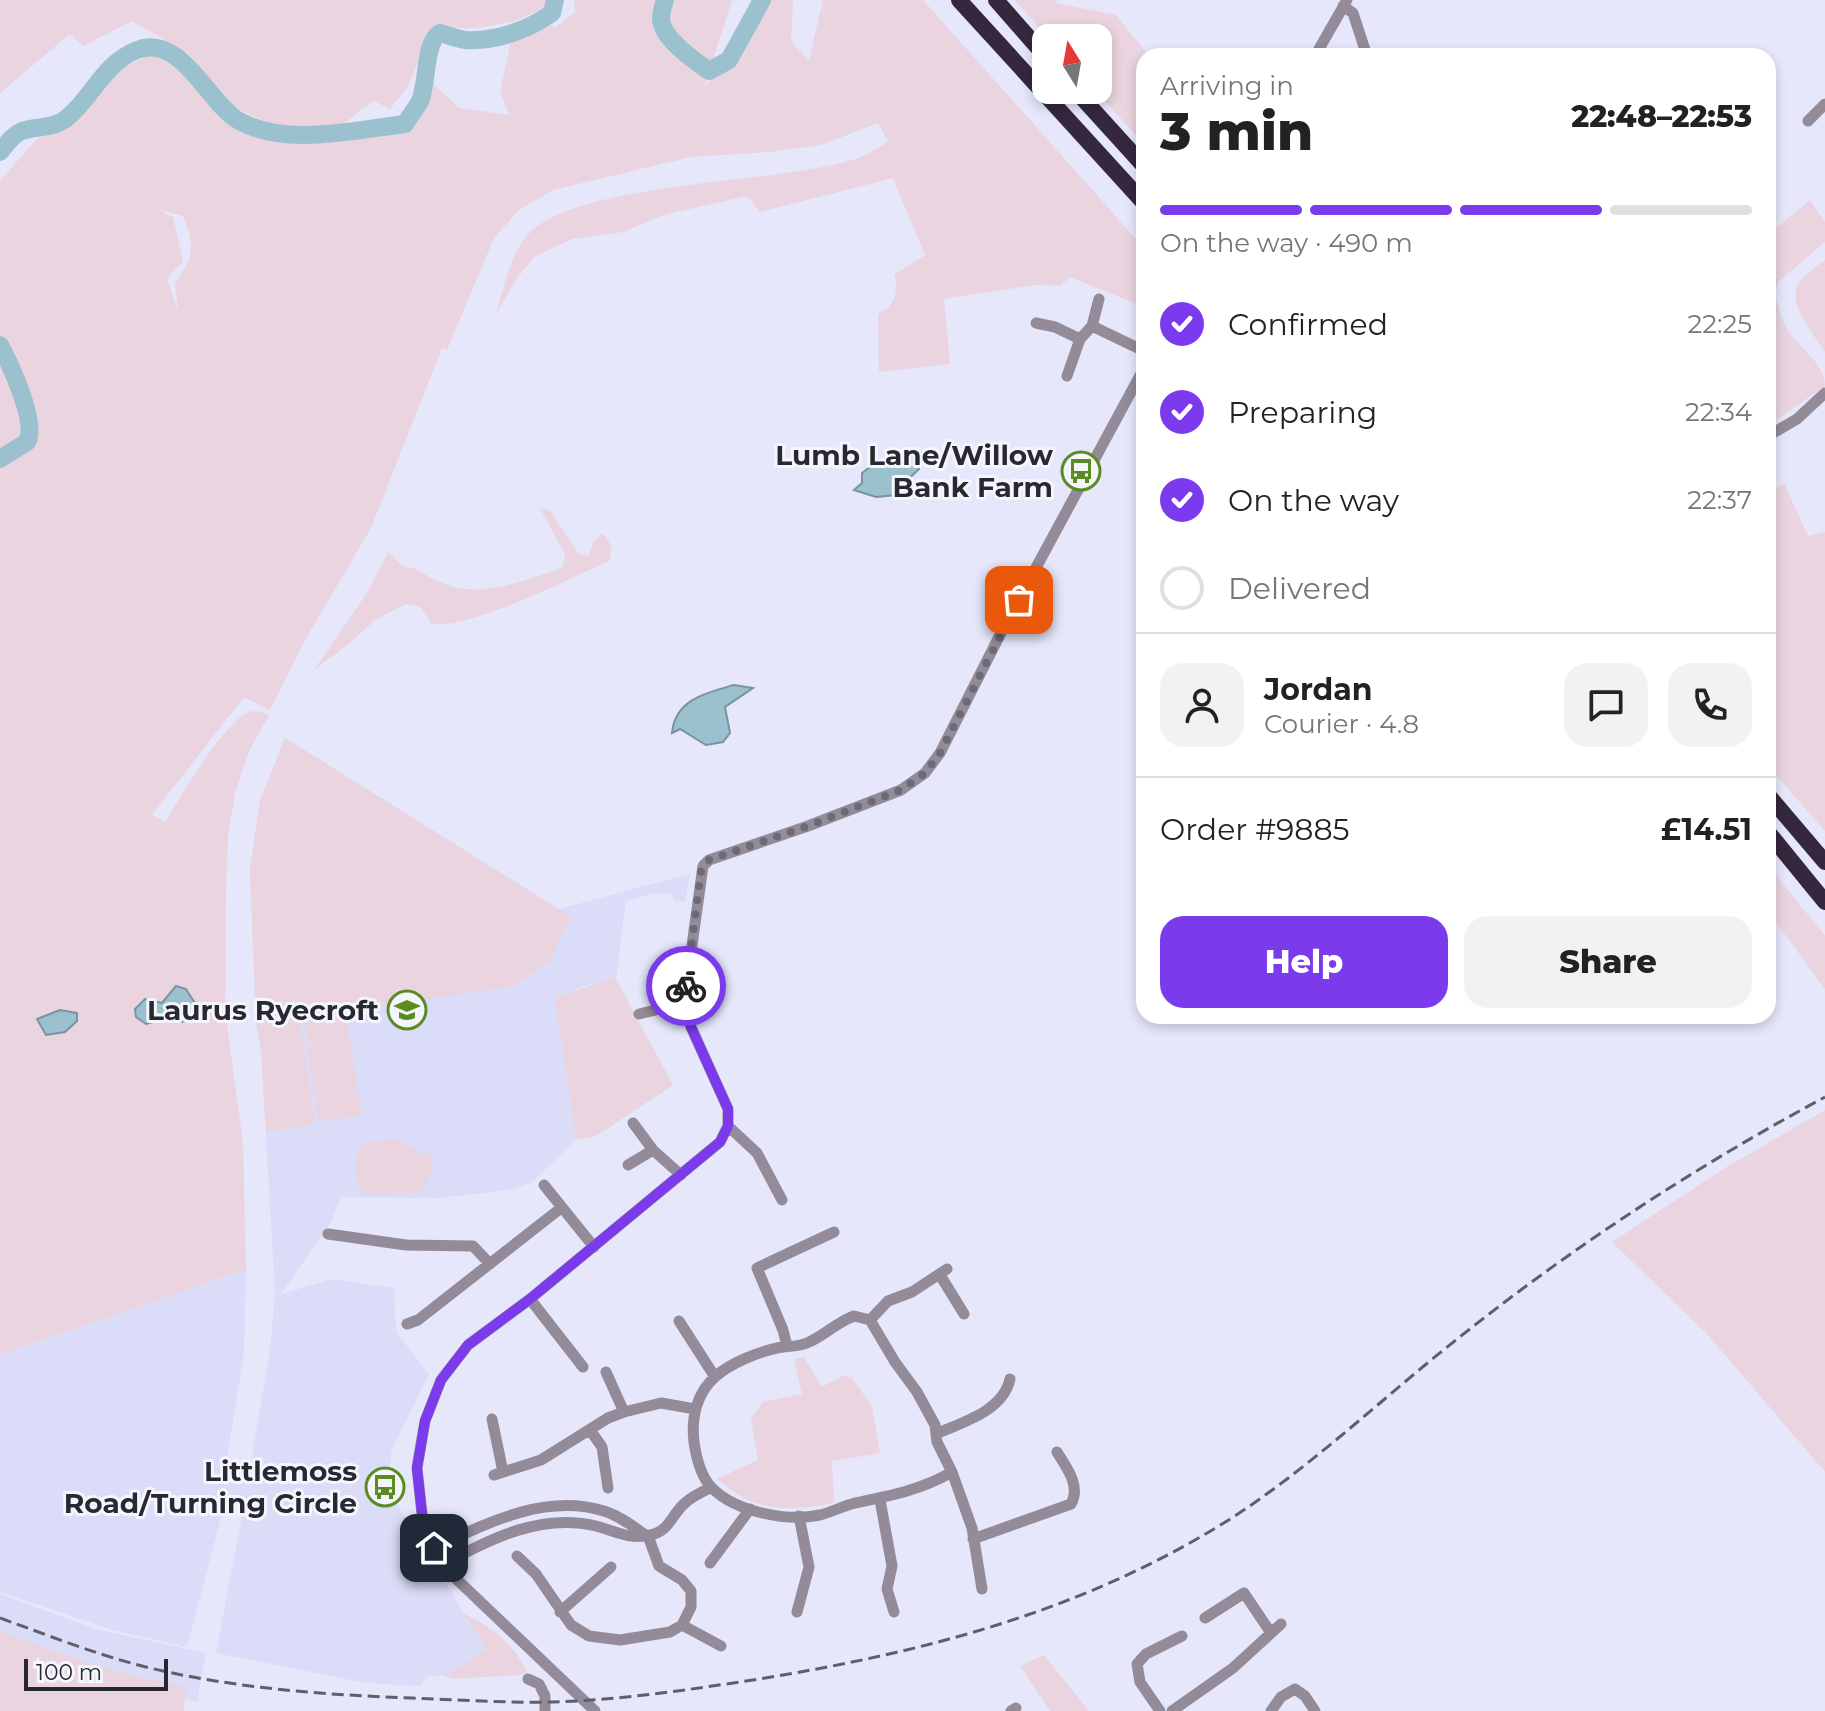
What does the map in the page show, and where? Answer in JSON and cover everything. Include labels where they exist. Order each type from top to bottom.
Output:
[{"type":"highway","points":[[959,0],[1136,194]]},
{"type":"highway","points":[[996,0],[1032,41]]},
{"type":"highway","points":[[1088,104],[1136,157]]},
{"type":"highway","points":[[1776,804],[1825,862]]},
{"type":"highway","points":[[1776,842],[1825,902]]},
{"type":"street","points":[[1320,48],[1345,3],[1353,13],[1364,48]]},
{"type":"street","points":[[1808,121],[1825,104]]},
{"type":"street","points":[[1067,376],[1080,339],[1092,326],[1099,299]]},
{"type":"street","points":[[1036,323],[1055,327],[1080,339]]},
{"type":"street","points":[[1092,326],[1136,347]]},
{"type":"street","points":[[595,1711],[448,1571],[424,1532],[417,1468],[425,1421],[441,1380],[468,1345],[530,1299],[720,1142],[728,1126],[728,1109],[691,1027],[684,1003],[703,866],[709,860],[901,790],[925,773],[940,753],[1005,625],[1136,383]]},
{"type":"street","points":[[1776,431],[1797,419],[1825,393]]},
{"type":"street","points":[[639,1014],[684,1003]]},
{"type":"street","points":[[633,1123],[653,1150],[681,1175]]},
{"type":"street","points":[[728,1126],[757,1153],[782,1200]]},
{"type":"street","points":[[628,1165],[653,1150]]},
{"type":"street","points":[[544,1185],[594,1247]]},
{"type":"street","points":[[407,1324],[418,1320],[561,1208]]},
{"type":"street","points":[[757,1268],[834,1232]]},
{"type":"street","points":[[328,1234],[406,1245],[473,1246],[490,1264]]},
{"type":"street","points":[[750,1257],[783,1330],[787,1346]]},
{"type":"street","points":[[870,1320],[888,1301],[912,1292],[943,1272],[964,1314]]},
{"type":"street","points":[[530,1299],[583,1367]]},
{"type":"street","points":[[952,1472],[921,1487],[819,1515],[799,1516],[750,1509],[711,1487],[702,1473],[692,1427],[695,1409],[704,1389],[728,1367],[772,1349],[810,1342],[854,1316],[870,1320],[917,1392],[936,1430],[937,1442],[952,1472],[972,1528],[982,1589]]},
{"type":"street","points":[[679,1321],[715,1377]]},
{"type":"street","points":[[606,1372],[624,1412]]},
{"type":"street","points":[[936,1430],[997,1404],[1008,1389],[1010,1379]]},
{"type":"street","points":[[492,1419],[498,1474],[541,1460],[608,1418],[624,1412],[661,1403],[695,1409]]},
{"type":"street","points":[[590,1430],[602,1447],[608,1488]]},
{"type":"street","points":[[973,1539],[1056,1512],[1071,1504],[1075,1496],[1073,1481],[1057,1452]]},
{"type":"street","points":[[444,1564],[499,1536],[539,1524],[562,1522],[596,1526],[626,1537],[648,1536],[668,1527],[684,1503],[711,1487]]},
{"type":"street","points":[[880,1500],[892,1566],[887,1589],[894,1612]]},
{"type":"street","points":[[434,1548],[501,1518],[554,1506],[581,1506],[608,1512],[648,1536],[659,1566],[682,1580],[691,1591],[691,1607],[682,1625],[670,1632],[620,1640],[589,1636],[571,1625],[536,1574],[517,1556]]},
{"type":"street","points":[[710,1563],[750,1509]]},
{"type":"street","points":[[797,1612],[809,1567],[799,1516]]},
{"type":"street","points":[[560,1612],[611,1567]]},
{"type":"street","points":[[1205,1618],[1243,1587],[1271,1633]]},
{"type":"street","points":[[1172,1711],[1233,1668],[1281,1624]]},
{"type":"street","points":[[682,1625],[721,1646]]},
{"type":"street","points":[[1160,1711],[1140,1682],[1137,1664],[1146,1654],[1182,1636]]},
{"type":"street","points":[[528,1679],[539,1684],[545,1696],[545,1711]]},
{"type":"street","points":[[1271,1711],[1281,1697],[1295,1689],[1305,1696],[1315,1711]]},
{"type":"shaded area","points":[[0,0],[547,0],[548,6],[515,21],[478,28],[446,28],[430,35],[407,88],[390,109],[374,101],[341,127],[279,128],[235,108],[188,53],[132,21],[83,46],[70,34],[0,93]]},
{"type":"shaded area","points":[[574,0],[732,0],[704,87],[718,72],[734,63],[769,0],[793,0],[791,42],[809,60],[823,0],[923,0],[1136,239],[1136,304],[1070,277],[1060,286],[1035,285],[944,299],[950,364],[879,372],[878,314],[894,298],[894,275],[925,255],[893,178],[760,212],[747,196],[663,215],[623,232],[572,239],[534,257],[495,316],[517,250],[546,221],[582,206],[628,195],[782,174],[861,157],[888,142],[878,123],[821,145],[691,157],[553,190],[519,210],[494,238],[447,350],[442,348],[371,528],[305,640],[270,710],[244,697],[152,815],[165,822],[202,764],[235,722],[251,712],[269,715],[249,751],[235,793],[228,836],[225,1010],[243,1143],[246,1269],[0,1355],[0,181],[41,134],[74,120],[115,72],[155,52],[174,61],[236,127],[281,139],[338,139],[406,126],[424,103],[429,80],[459,108],[509,115],[500,91],[512,36],[545,21],[555,28],[575,12]],"holes":[[[157,209],[183,216],[190,236],[189,258],[175,283],[178,312],[167,278],[183,262],[173,217]]]},
{"type":"shaded area","points":[[1015,0],[1057,0],[1056,3],[1116,15],[1143,48],[1136,48],[1136,135],[1108,104],[1112,104],[1112,24],[1036,24]]},
{"type":"shaded area","points":[[1810,200],[1825,222],[1825,242],[1779,281],[1776,288],[1776,228]]},
{"type":"shaded area","points":[[1825,260],[1825,352],[1802,318],[1796,289],[1808,273]]},
{"type":"shaded area","points":[[1776,300],[1787,329],[1821,370],[1825,386],[1776,420]]},
{"type":"shaded area","points":[[911,452],[919,469],[897,490],[896,495],[876,497],[854,490],[862,483],[862,473],[867,469]]},
{"type":"shaded area","points":[[1784,483],[1808,536],[1825,532],[1825,831],[1776,775],[1776,488]]},
{"type":"shaded area","points":[[540,508],[550,511],[579,554],[589,556],[593,542],[603,533],[612,547],[609,561],[520,601],[449,624],[432,624],[420,607],[406,604],[375,620],[314,670],[367,593],[388,552],[404,567],[465,589],[502,586],[563,567],[565,554]]},
{"type":"shaded area","points":[[734,685],[753,688],[725,707],[730,733],[723,742],[706,745],[680,729],[672,733],[674,722],[685,705],[702,695]]},
{"type":"shaded area","points":[[285,738],[559,909],[690,874],[685,902],[673,900],[673,894],[654,893],[626,901],[616,979],[584,986],[556,998],[576,1140],[531,1183],[507,1190],[440,1198],[341,1197],[331,1222],[281,1294],[333,1279],[394,1288],[396,1332],[429,1374],[391,1452],[389,1491],[486,1649],[444,1676],[429,1675],[421,1686],[366,1683],[216,1653],[243,1511],[225,1503],[187,1647],[112,1630],[0,1592],[0,1355],[246,1269],[244,1353],[225,1469],[248,1480],[270,1350],[275,1294],[261,1049],[256,1022],[250,869],[260,801]]},
{"type":"shaded area","points":[[285,738],[574,919],[564,929],[551,960],[514,986],[300,1019],[315,1124],[266,1132],[261,1049],[256,1022],[250,869],[260,801]]},
{"type":"shaded area","points":[[1776,875],[1825,936],[1825,989],[1776,922]]},
{"type":"shaded area","points":[[616,979],[673,1085],[596,1136],[576,1140],[555,998]]},
{"type":"shaded area","points":[[176,986],[186,989],[198,1008],[196,1017],[182,1022],[171,1017],[146,1024],[136,1017],[135,1009],[145,999],[162,1003]]},
{"type":"shaded area","points":[[60,1010],[77,1013],[77,1021],[65,1032],[46,1035],[37,1019]]},
{"type":"shaded area","points":[[347,1015],[350,1037],[345,1037],[346,1041],[351,1041],[354,1063],[349,1064],[355,1067],[358,1089],[353,1090],[354,1094],[359,1093],[362,1115],[318,1122],[315,1100],[320,1098],[314,1095],[311,1073],[316,1072],[311,1069],[307,1047],[312,1046],[311,1042],[307,1043],[304,1021]]},
{"type":"shaded area","points":[[1825,1110],[1825,1472],[1708,1335],[1612,1242],[1725,1168]]},
{"type":"shaded area","points":[[394,1139],[406,1143],[419,1155],[430,1153],[432,1165],[427,1180],[416,1193],[363,1194],[356,1168],[363,1143]]},
{"type":"shaded area","points":[[804,1357],[822,1387],[842,1376],[851,1377],[872,1406],[880,1453],[832,1461],[834,1503],[812,1507],[766,1506],[741,1496],[717,1479],[758,1460],[751,1418],[763,1402],[802,1394],[794,1359]]},
{"type":"shaded area","points":[[0,1594],[96,1629],[206,1653],[197,1702],[0,1646]]},
{"type":"shaded area","points":[[464,1614],[501,1637],[516,1653],[527,1672],[453,1679],[444,1676],[486,1649]]},
{"type":"shaded area","points":[[0,1631],[115,1670],[186,1686],[184,1711],[0,1711]]},
{"type":"shaded area","points":[[1044,1655],[1089,1711],[1050,1711],[1020,1666]]},
{"type":"waterway","points":[[0,152],[18,133],[63,121],[116,63],[137,50],[152,47],[180,59],[225,110],[254,128],[275,133],[319,135],[405,124],[420,101],[431,45],[440,33],[476,40],[511,34],[552,13],[555,0]]},
{"type":"waterway","points":[[665,0],[661,19],[667,34],[680,49],[709,71],[729,60],[762,0]]},
{"type":"waterway","points":[[0,345],[29,422],[27,442],[0,459]]},
{"type":"railway","points":[[0,1618],[121,1660],[225,1682],[318,1693],[500,1702],[578,1701],[678,1691],[816,1669],[939,1642],[1057,1604],[1115,1580],[1172,1553],[1227,1521],[1287,1479],[1456,1340],[1589,1241],[1681,1180],[1825,1097]]},
{"type":"way so far","points":[[686,986],[703,866],[709,860],[901,790],[925,773],[940,753],[1019,600]]},
{"type":"place","name":"Lumb Lane/Willow Bank Farm","points":[[1081,471]]},
{"type":"place","name":"Laurus Ryecroft","points":[[407,1010]]},
{"type":"place","name":"Littlemoss Road/Turning Circle","points":[[385,1487]]},
{"type":"route","points":[[434,1548],[424,1532],[417,1468],[425,1421],[441,1380],[468,1345],[530,1299],[720,1142],[728,1126],[728,1109],[691,1027],[684,1003],[686,986]]}]
